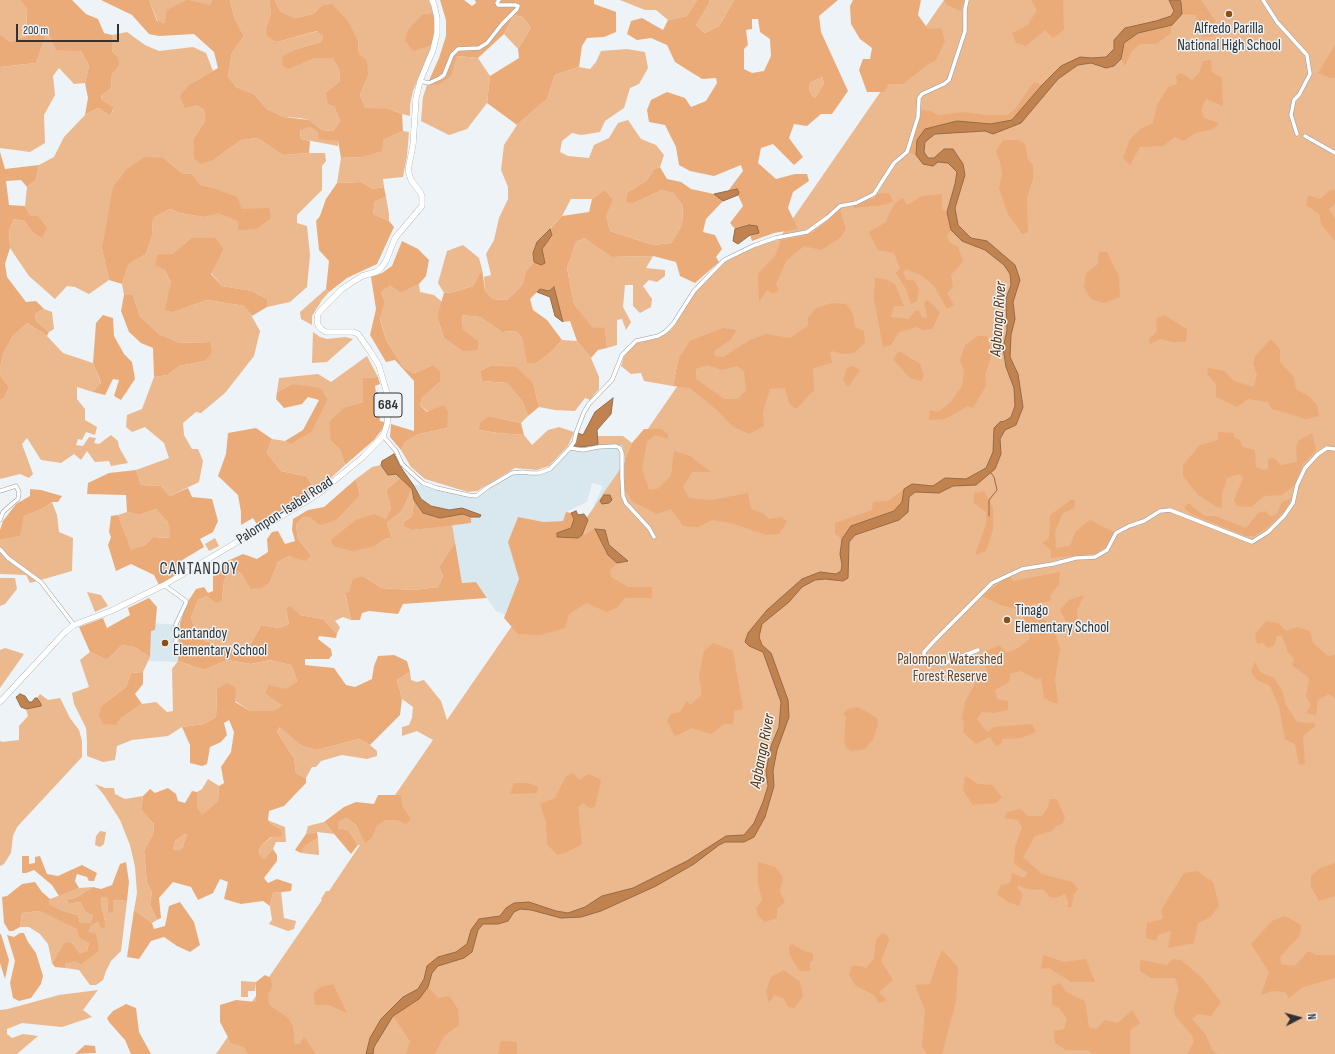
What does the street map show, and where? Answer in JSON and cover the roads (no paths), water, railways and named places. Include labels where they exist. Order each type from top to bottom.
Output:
[{"type":"highway","name":"Palompon-Isabel Road","points":[[0,702],[65,632],[74,625],[111,611],[164,585],[318,494],[363,457],[383,436],[387,424],[389,408],[386,390],[379,366],[358,334],[353,332],[326,332],[318,326],[317,320],[318,314],[341,289],[362,276],[376,272],[382,268],[395,238],[422,206],[422,196],[411,180],[408,170],[413,145],[414,110],[420,81],[433,50],[437,33],[437,18],[432,0]]},
{"type":"street","points":[[420,81],[429,83],[444,75],[452,55],[458,49],[479,48],[487,43],[518,6],[498,5],[498,0]]},
{"type":"street","points":[[383,436],[396,450],[402,464],[423,482],[437,488],[476,496],[512,473],[539,473],[550,468],[574,442],[584,412],[589,404],[612,380],[622,355],[636,341],[658,336],[665,332],[673,324],[694,291],[724,260],[755,245],[775,238],[807,232],[828,217],[840,206],[856,203],[874,194],[894,163],[907,152],[918,117],[919,98],[922,94],[944,84],[949,80],[965,30],[965,9],[968,0]]},
{"type":"street","points":[[1263,0],[1277,22],[1307,55],[1310,74],[1299,95],[1294,100],[1291,115],[1297,134]]},
{"type":"street","points":[[1305,136],[1335,153]]},
{"type":"street","points":[[570,448],[583,450],[616,446],[620,448],[622,453],[623,496],[626,503],[649,528],[654,537]]},
{"type":"street","points":[[978,650],[942,664],[933,663],[924,656],[924,652],[938,636],[992,583],[1022,568],[1053,564],[1076,558],[1095,557],[1107,550],[1116,533],[1129,526],[1144,521],[1160,511],[1170,510],[1252,542],[1268,532],[1284,516],[1293,503],[1297,485],[1305,468],[1318,454],[1327,448],[1335,449]]},
{"type":"street","points":[[0,491],[16,486],[19,492],[18,499],[4,512],[0,520]]},
{"type":"street","points":[[0,549],[8,558],[41,582],[74,625]]},
{"type":"street","points":[[164,585],[186,601],[176,624],[176,648]]},
{"type":"waterway","points":[[989,516],[989,500],[997,490],[994,477],[991,473]]},
{"type":"place","name":"Alfredo Parilla National High School","points":[[1229,14]]},
{"type":"place","name":"Tinago Elementary School","points":[[1007,620]]},
{"type":"place","name":"Cantandoy Elementary School","points":[[165,643]]},
{"type":"district","name":"CANTANDOY","points":[[199,570]]},
{"type":"water label","name":"Agbanga River","points":[[999,319]]},
{"type":"water label","name":"Agbanga River","points":[[763,751]]},
{"type":"park label","name":"Palompon Watershed Forest Reserve","points":[[950,668]]}]
